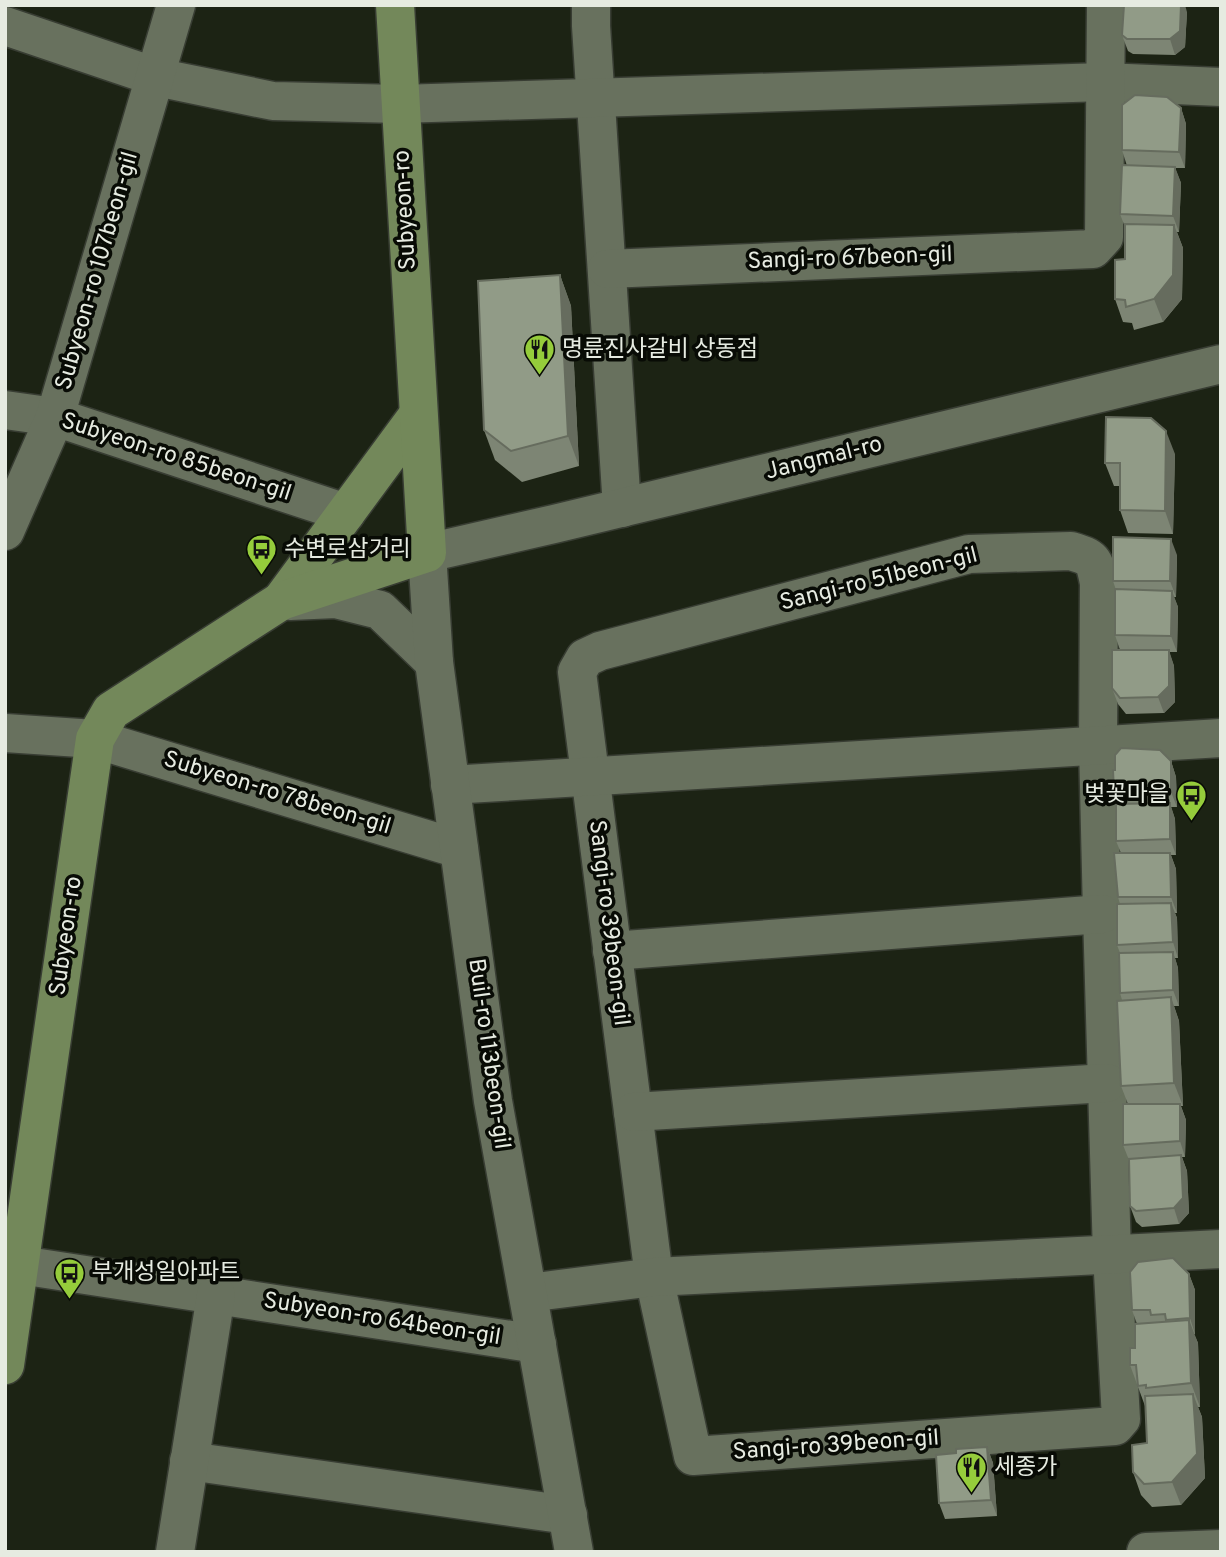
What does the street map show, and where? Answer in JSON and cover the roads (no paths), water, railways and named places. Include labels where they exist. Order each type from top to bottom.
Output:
[{"type":"main road","name":"Subyeon-ro","points":[[5,1365],[95,739],[111,711],[281,601],[427,553],[395,5]]},
{"type":"main road","name":"Subyeon-ro","points":[[281,601],[418,415]]},
{"type":"street","name":"Subyeon-ro 107beon-gil","points":[[5,531],[55,417],[176,5]]},
{"type":"street","points":[[591,5],[622,508]]},
{"type":"street","name":"Sangi-ro 67beon-gil","points":[[607,269],[1093,249],[1104,237],[1106,5]]},
{"type":"street","points":[[5,26],[156,77],[273,101],[400,104],[1104,82],[1221,87]]},
{"type":"street","name":"Jangmal-ro","points":[[427,553],[1221,364]]},
{"type":"street","name":"Subyeon-ro 85beon-gil","points":[[5,410],[55,417],[346,513]]},
{"type":"street","name":"Sangi-ro 51beon-gil","points":[[577,672],[585,658],[600,651],[968,554],[1071,551],[1089,556],[1096,567],[1099,583],[1098,745],[1102,914]]},
{"type":"street","name":"Buil-ro 113beon-gil","points":[[427,553],[434,663],[493,1101],[571,1534]]},
{"type":"street","points":[[281,601],[336,599],[380,610],[434,663]]},
{"type":"street","name":"Sangi-ro 39beon-gil","points":[[577,672],[654,1277],[694,1456],[1115,1426],[1121,1419],[1112,1255],[1102,914]]},
{"type":"street","name":"Subyeon-ro 78beon-gil","points":[[5,733],[95,739],[459,849]]},
{"type":"street","points":[[450,785],[1221,738]]},
{"type":"street","points":[[612,950],[1102,914]]},
{"type":"street","points":[[633,1112],[1107,1083]]},
{"type":"street","points":[[528,1293],[654,1277],[1221,1249]]},
{"type":"street","name":"Subyeon-ro 64beon-gil","points":[[20,1265],[537,1344]]},
{"type":"street","points":[[175,1552],[216,1295]]},
{"type":"street","points":[[189,1461],[571,1534]]},
{"type":"street","points":[[1146,1552],[1221,1549]]},
{"type":"place","name":"명륜진사갈비 상동점","points":[[539,377]]},
{"type":"place","name":"수변로삼거리","points":[[261,577]]},
{"type":"place","name":"벚꽃마을","points":[[1192,822]]},
{"type":"place","name":"부개성일아파트","points":[[69,1300]]},
{"type":"place","name":"세종가","points":[[971,1495]]}]
